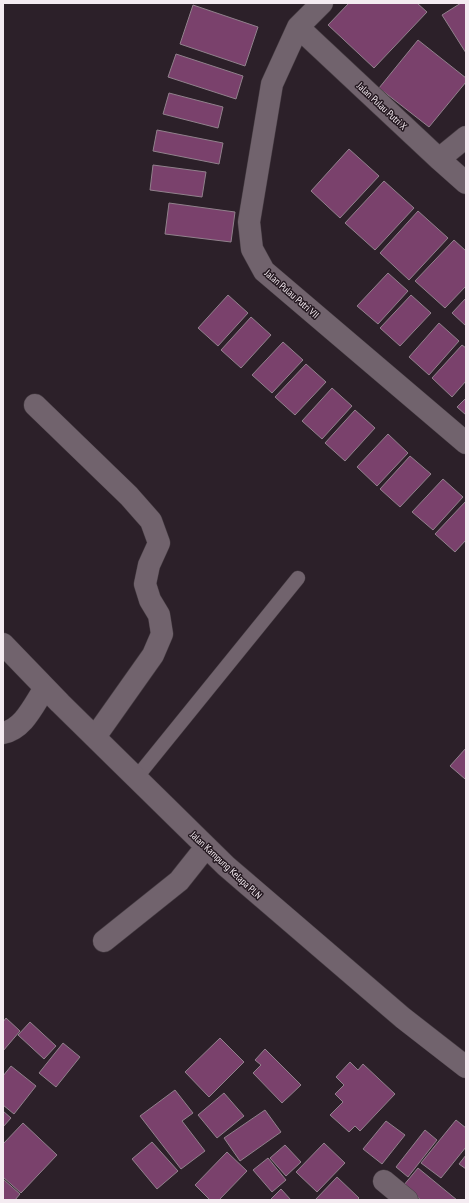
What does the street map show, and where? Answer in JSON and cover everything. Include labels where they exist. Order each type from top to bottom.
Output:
[{"type":"street","name":"Jalan Pulau Putri VII","points":[[322,3],[298,27],[272,84],[249,222],[252,248],[264,271],[466,443]]},
{"type":"street","name":"Jalan Pulau Putri X","points":[[298,27],[466,183]]},
{"type":"street","points":[[439,159],[466,137]]},
{"type":"street","points":[[35,405],[133,501],[151,521],[159,542],[149,565],[145,584],[150,600],[159,615],[162,634],[153,655],[95,737]]},
{"type":"street","name":"Jalan Kampung Kelapa PLN","points":[[3,644],[45,688],[226,866],[397,1013],[466,1067]]},
{"type":"street","points":[[3,733],[21,724],[45,688]]},
{"type":"street","points":[[104,941],[178,880],[206,847]]},
{"type":"street","points":[[384,1181],[407,1200]]},
{"type":"lane","points":[[136,778],[298,578]]},
{"type":"building","points":[[349,3],[417,3],[427,12],[374,68],[328,25]]},
{"type":"building","points":[[461,3],[466,3],[466,53],[442,15]]},
{"type":"building","points":[[193,5],[258,27],[245,66],[180,44]]},
{"type":"building","points":[[418,40],[466,78],[466,82],[429,127],[379,88]]},
{"type":"building","points":[[176,54],[243,76],[236,99],[168,77]]},
{"type":"building","points":[[169,93],[223,107],[218,128],[163,114]]},
{"type":"building","points":[[157,130],[223,143],[219,164],[153,151]]},
{"type":"building","points":[[349,149],[379,176],[340,218],[311,191]]},
{"type":"building","points":[[153,165],[206,172],[202,197],[150,190]]},
{"type":"building","points":[[384,181],[414,208],[375,250],[345,223]]},
{"type":"building","points":[[169,203],[235,212],[231,242],[165,234]]},
{"type":"building","points":[[418,211],[448,238],[409,280],[380,253]]},
{"type":"building","points":[[454,240],[466,251],[466,286],[445,308],[415,281]]},
{"type":"building","points":[[388,273],[408,291],[378,324],[357,306]]},
{"type":"building","points":[[228,295],[248,313],[218,346],[198,328]]},
{"type":"building","points":[[411,295],[431,313],[400,346],[380,328]]},
{"type":"building","points":[[466,298],[466,326],[452,313]]},
{"type":"building","points":[[251,317],[271,335],[241,368],[221,350]]},
{"type":"building","points":[[439,323],[459,341],[429,375],[409,357]]},
{"type":"building","points":[[283,342],[303,360],[272,393],[252,375]]},
{"type":"building","points":[[462,345],[466,348],[466,381],[452,397],[432,378]]},
{"type":"building","points":[[306,364],[326,382],[295,415],[275,397]]},
{"type":"building","points":[[332,388],[352,406],[322,439],[302,421]]},
{"type":"building","points":[[466,398],[466,415],[457,407]]},
{"type":"building","points":[[355,410],[375,428],[345,461],[325,443]]},
{"type":"building","points":[[388,434],[408,453],[377,486],[357,467]]},
{"type":"building","points":[[410,456],[431,474],[400,507],[380,489]]},
{"type":"building","points":[[443,479],[463,497],[433,530],[412,512]]},
{"type":"building","points":[[466,501],[466,540],[455,552],[435,534]]},
{"type":"building","points":[[466,748],[466,778],[465,779],[450,766]]},
{"type":"building","points":[[6,1018],[20,1031],[3,1051],[3,1022]]},
{"type":"building","points":[[30,1022],[56,1046],[44,1059],[18,1035]]},
{"type":"building","points":[[220,1038],[244,1062],[209,1097],[185,1072]]},
{"type":"building","points":[[63,1043],[80,1057],[56,1087],[39,1073]]},
{"type":"building","points":[[265,1049],[301,1085],[282,1103],[253,1073],[261,1065],[255,1060]]},
{"type":"building","points":[[350,1062],[358,1070],[363,1064],[395,1094],[360,1131],[355,1126],[349,1132],[330,1115],[343,1102],[335,1094],[344,1085],[336,1077]]},
{"type":"building","points":[[11,1066],[36,1086],[14,1114],[3,1105],[3,1076]]},
{"type":"building","points":[[175,1090],[193,1113],[182,1121],[205,1151],[181,1169],[140,1116]]},
{"type":"building","points":[[224,1093],[244,1116],[217,1138],[198,1115]]},
{"type":"building","points":[[265,1110],[281,1132],[240,1161],[224,1138]]},
{"type":"building","points":[[3,1111],[11,1118],[3,1127]]},
{"type":"building","points":[[456,1120],[466,1128],[466,1147],[441,1178],[421,1163]]},
{"type":"building","points":[[386,1121],[405,1135],[382,1164],[363,1149]]},
{"type":"building","points":[[23,1123],[57,1155],[21,1193],[3,1177],[3,1144]]},
{"type":"building","points":[[425,1130],[437,1140],[408,1177],[396,1167]]},
{"type":"building","points":[[152,1142],[178,1171],[157,1189],[132,1159]]},
{"type":"building","points":[[324,1143],[345,1163],[317,1192],[296,1172]]},
{"type":"building","points":[[285,1145],[301,1162],[286,1176],[270,1158]]},
{"type":"building","points":[[227,1152],[247,1171],[219,1200],[210,1200],[195,1185]]},
{"type":"building","points":[[466,1155],[466,1169],[459,1164]]},
{"type":"building","points":[[268,1158],[286,1180],[272,1192],[253,1170]]},
{"type":"building","points":[[418,1168],[457,1200],[421,1200],[403,1186]]},
{"type":"building","points":[[337,1177],[359,1198],[357,1200],[315,1200]]},
{"type":"building","points":[[3,1179],[20,1194],[15,1200],[3,1200]]},
{"type":"building","points":[[281,1189],[291,1200],[270,1200]]}]
